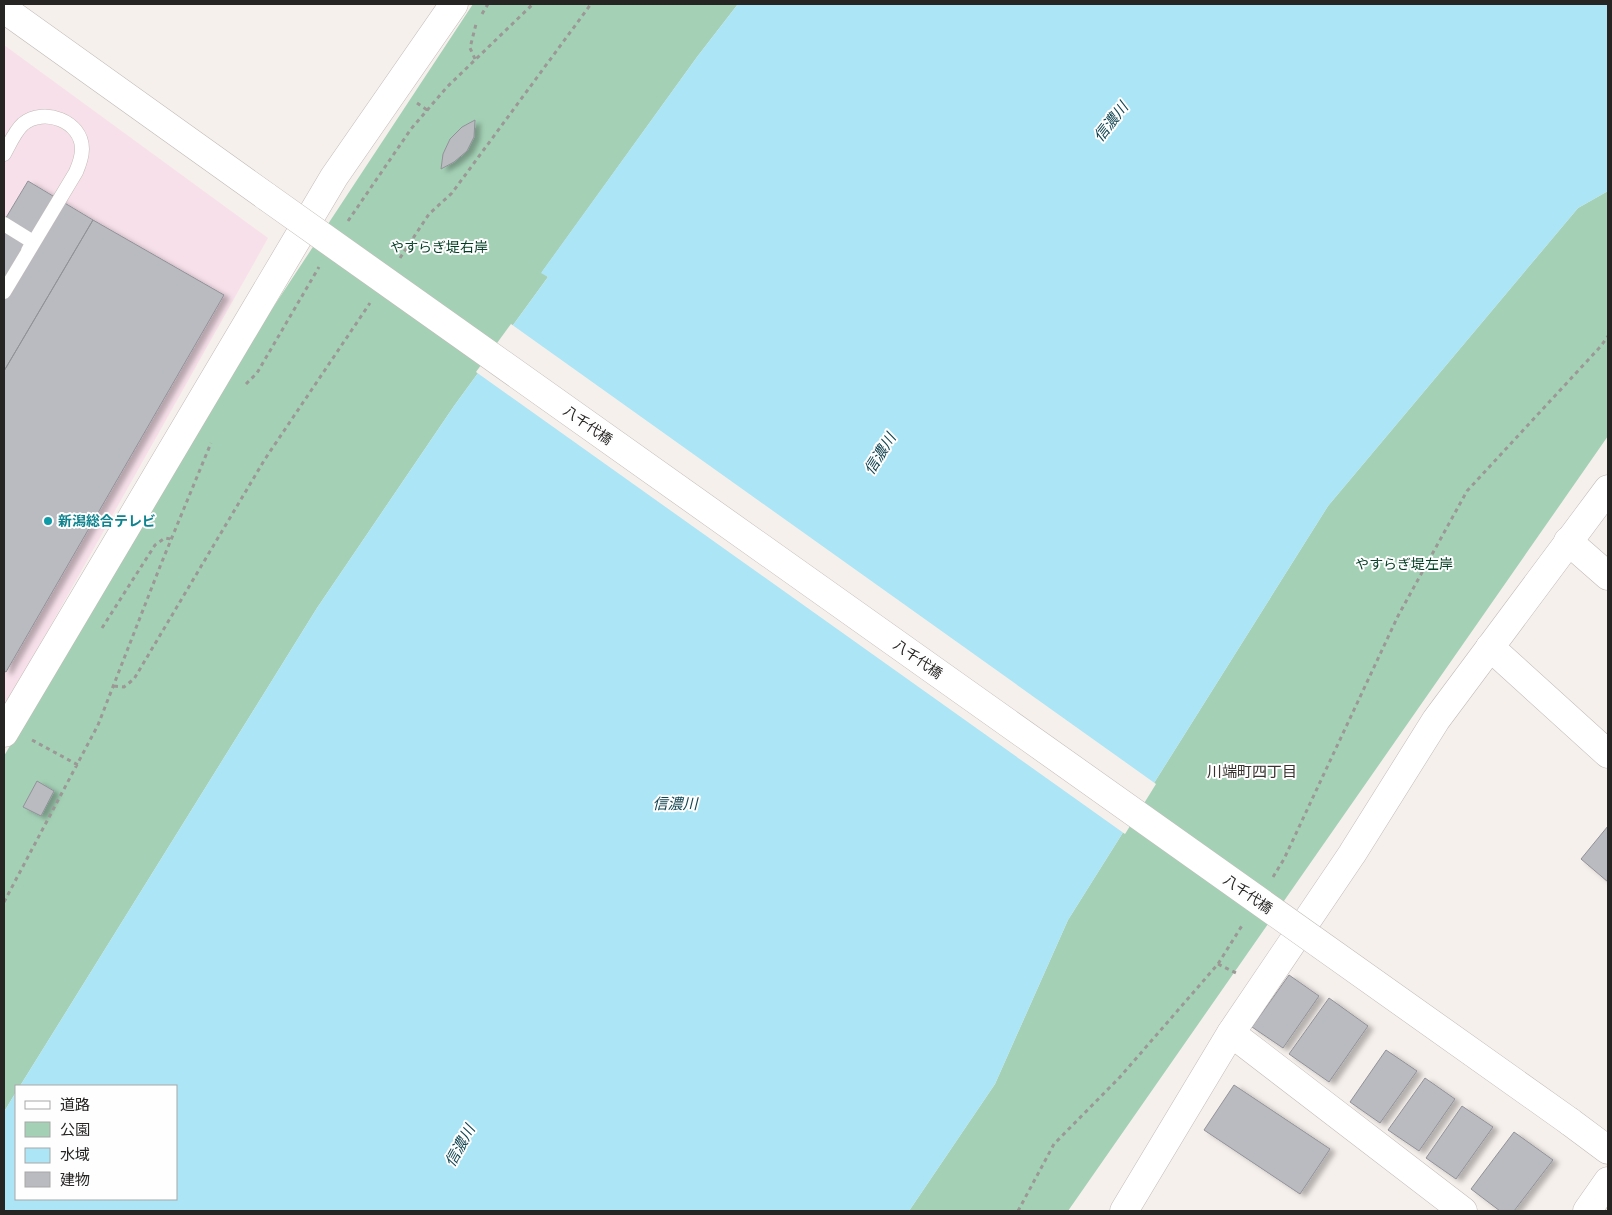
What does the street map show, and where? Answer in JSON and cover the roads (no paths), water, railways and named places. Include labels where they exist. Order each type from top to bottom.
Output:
[{"type":"street","points":[[12,729],[334,177],[454,4]]},
{"type":"street","name":"八千代橋","points":[[4,8],[1608,1150]]},
{"type":"street","points":[[1124,1211],[1232,1033],[1352,854],[1436,720],[1608,488]]},
{"type":"street","points":[[1568,541],[1608,576]]},
{"type":"street","points":[[1490,647],[1608,754]]},
{"type":"street","points":[[1232,1033],[1463,1211]]},
{"type":"street","points":[[1587,1211],[1608,1181]]},
{"type":"lane","points":[[4,154],[23,124],[45,116],[61,120],[74,128],[81,142],[82,150],[76,172],[4,292]]},
{"type":"lane","points":[[4,224],[33,242],[4,292]]},
{"type":"water","name":"信濃川","points":[[738,4],[1608,4],[1608,191],[1578,208],[1328,506],[1068,920],[995,1084],[909,1211],[4,1211],[4,1112],[15,1094],[15,1200],[178,1200],[178,1085],[21,1085],[317,608],[454,406],[548,277],[541,273],[697,57]]},
{"type":"place","name":"新潟総合テレビ","points":[[48,521]]},
{"type":"district","name":"川端町四丁目","points":[[1252,772]]},
{"type":"park label","name":"やすらぎ堤右岸","points":[[439,247]]},
{"type":"park label","name":"やすらぎ堤左岸","points":[[1404,564]]}]
